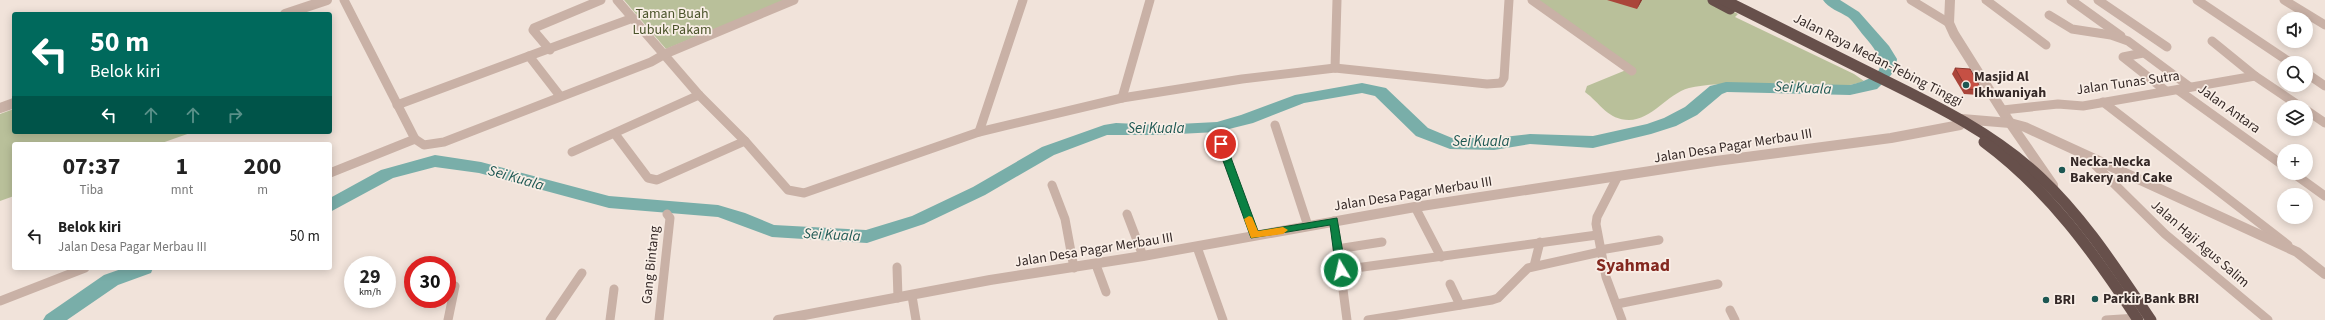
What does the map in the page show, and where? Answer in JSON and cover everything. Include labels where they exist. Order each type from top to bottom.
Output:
[{"type":"highway","name":"Jalan Raya Medan-Tebing Tinggi","points":[[1713,0],[1921,101],[2001,145],[2039,176],[2061,197],[2098,245],[2151,320]]},
{"type":"highway","name":"Jalan Raya Medan-Tebing Tinggi","points":[[1724,0],[1856,69]]},
{"type":"highway","name":"Jalan Raya Medan-Tebing Tinggi","points":[[1961,122],[2000,154],[2059,208],[2137,319]]},
{"type":"street","points":[[291,12],[328,0]]},
{"type":"street","points":[[344,0],[396,105],[415,139],[424,145],[444,142],[650,62],[665,54],[794,0]]},
{"type":"street","points":[[550,50],[533,30],[534,28],[601,0]]},
{"type":"street","points":[[617,0],[699,95],[745,141],[788,190],[804,193],[979,132],[1122,98],[1242,79],[1335,68],[1487,84],[1501,83],[1504,78],[1509,0]]},
{"type":"street","points":[[979,132],[1024,0]]},
{"type":"street","points":[[1122,98],[1150,0]]},
{"type":"street","points":[[1335,68],[1337,0]]},
{"type":"street","points":[[1532,0],[1632,71]]},
{"type":"street","points":[[1911,0],[1949,23],[1971,62],[2010,123],[2061,197]]},
{"type":"street","points":[[1949,23],[1950,0]]},
{"type":"street","points":[[1986,0],[2046,45]]},
{"type":"street","points":[[2071,0],[2190,87]]},
{"type":"street","points":[[2098,0],[2167,47]]},
{"type":"street","points":[[2197,0],[2280,56]]},
{"type":"street","points":[[2284,0],[2325,25]]},
{"type":"street","points":[[2049,15],[2072,29],[2111,36],[2128,42]]},
{"type":"street","points":[[396,105],[550,50],[633,18]]},
{"type":"street","points":[[2212,41],[2255,76],[2291,100]]},
{"type":"street","points":[[2143,53],[2123,56],[2166,91]]},
{"type":"street","points":[[530,56],[560,96]]},
{"type":"street","name":"Jalan Tunas Sutra","points":[[2003,110],[2058,104],[2084,106],[2255,76]]},
{"type":"street","points":[[2313,78],[2325,86]]},
{"type":"street","name":"Jalan Antara","points":[[2178,90],[2277,161]]},
{"type":"street","points":[[572,152],[699,95]]},
{"type":"street","points":[[2103,102],[2297,252]]},
{"type":"street","points":[[0,108],[12,104]]},
{"type":"street","points":[[2313,115],[2325,123]]},
{"type":"street","name":"Jalan Desa Pagar Merbau III","points":[[778,320],[912,296],[990,280],[1096,265],[1415,207],[1615,178],[1723,160],[1891,138],[1961,122],[2010,123],[2025,127],[2297,252],[2325,274]]},
{"type":"street","points":[[1275,125],[1308,226]]},
{"type":"street","points":[[615,134],[648,178],[657,180],[745,141]]},
{"type":"street","points":[[332,172],[415,139]]},
{"type":"street","points":[[1221,144],[1255,235]]},
{"type":"street","name":"Jalan Haji Agus Salim","points":[[2082,152],[2165,234],[2268,320]]},
{"type":"street","points":[[1615,178],[1597,217],[1597,235],[1600,251],[1622,320]]},
{"type":"street","points":[[2303,180],[2325,196]]},
{"type":"street","points":[[1052,185],[1065,219],[1074,268]]},
{"type":"street","points":[[1415,207],[1440,257]]},
{"type":"street","name":"Gang Bintang","points":[[659,320],[670,218],[667,214]]},
{"type":"street","points":[[1127,214],[1143,256]]},
{"type":"street","points":[[1334,221],[1347,320]]},
{"type":"street","points":[[1341,270],[1597,235]]},
{"type":"street","points":[[1368,320],[1498,298],[1525,270],[1535,266],[1600,251],[1660,240]]},
{"type":"street","points":[[1337,248],[1382,242]]},
{"type":"street","points":[[1535,266],[1543,242]]},
{"type":"street","points":[[1197,247],[1223,320]]},
{"type":"street","points":[[1096,265],[1106,292]]},
{"type":"street","points":[[897,267],[898,298]]},
{"type":"street","points":[[0,301],[80,270]]},
{"type":"street","points":[[550,320],[582,273]]},
{"type":"street","points":[[1450,284],[1460,305]]},
{"type":"street","points":[[1616,304],[1718,284]]},
{"type":"street","points":[[610,320],[614,289]]},
{"type":"street","points":[[912,296],[916,320]]},
{"type":"street","points":[[448,320],[450,308]]},
{"type":"street","points":[[1730,310],[1734,320]]},
{"type":"street","points":[[2106,320],[2137,319]]},
{"type":"green space","name":"Taman Buah Lubuk Pakam","points":[[624,0],[786,0],[666,49]]},
{"type":"green space","points":[[1533,0],[1710,0],[1738,14],[1735,17],[1854,74],[1864,81],[1855,84],[1838,86],[1755,83],[1699,86],[1681,91],[1645,116],[1637,119],[1622,119],[1610,114],[1585,92],[1587,86],[1631,68]]},
{"type":"green space","points":[[12,110],[12,134],[187,134],[165,142],[12,142],[12,197],[0,201],[0,114]]},
{"type":"building","points":[[1955,68],[1970,69],[1982,90],[1967,89]]},
{"type":"waterway","name":"Sei Kuala","points":[[332,205],[387,174],[435,161],[481,168],[505,176],[609,202],[718,211],[739,217],[772,231],[867,237],[918,220],[979,191],[1048,151],[1104,130],[1116,128],[1159,130],[1217,127],[1247,119],[1301,99],[1362,88],[1380,92],[1422,132],[1450,143],[1494,144],[1530,139],[1593,142],[1651,129],[1670,122],[1691,111],[1716,90],[1726,87],[1750,86],[1850,90],[1871,85],[1885,72],[1888,67],[1889,59],[1884,49],[1854,15],[1830,0]]},
{"type":"waterway","name":"Sei Kuala","points":[[53,320],[111,280],[138,270]]},
{"type":"slow traffic","points":[[1249,219],[1255,235],[1283,230]]},
{"type":"place","name":"Masjid Al Ikhwaniyah","points":[[1966,85]]},
{"type":"place","name":"Necka-Necka Bakery and Cake","points":[[2062,170]]},
{"type":"place","name":"Parkir Bank BRI","points":[[2095,299]]},
{"type":"place","name":"BRI","points":[[2046,300]]},
{"type":"district","name":"Syahmad","points":[[1633,265]]},
{"type":"route","points":[[1221,144],[1255,235],[1334,221],[1341,270]]}]
